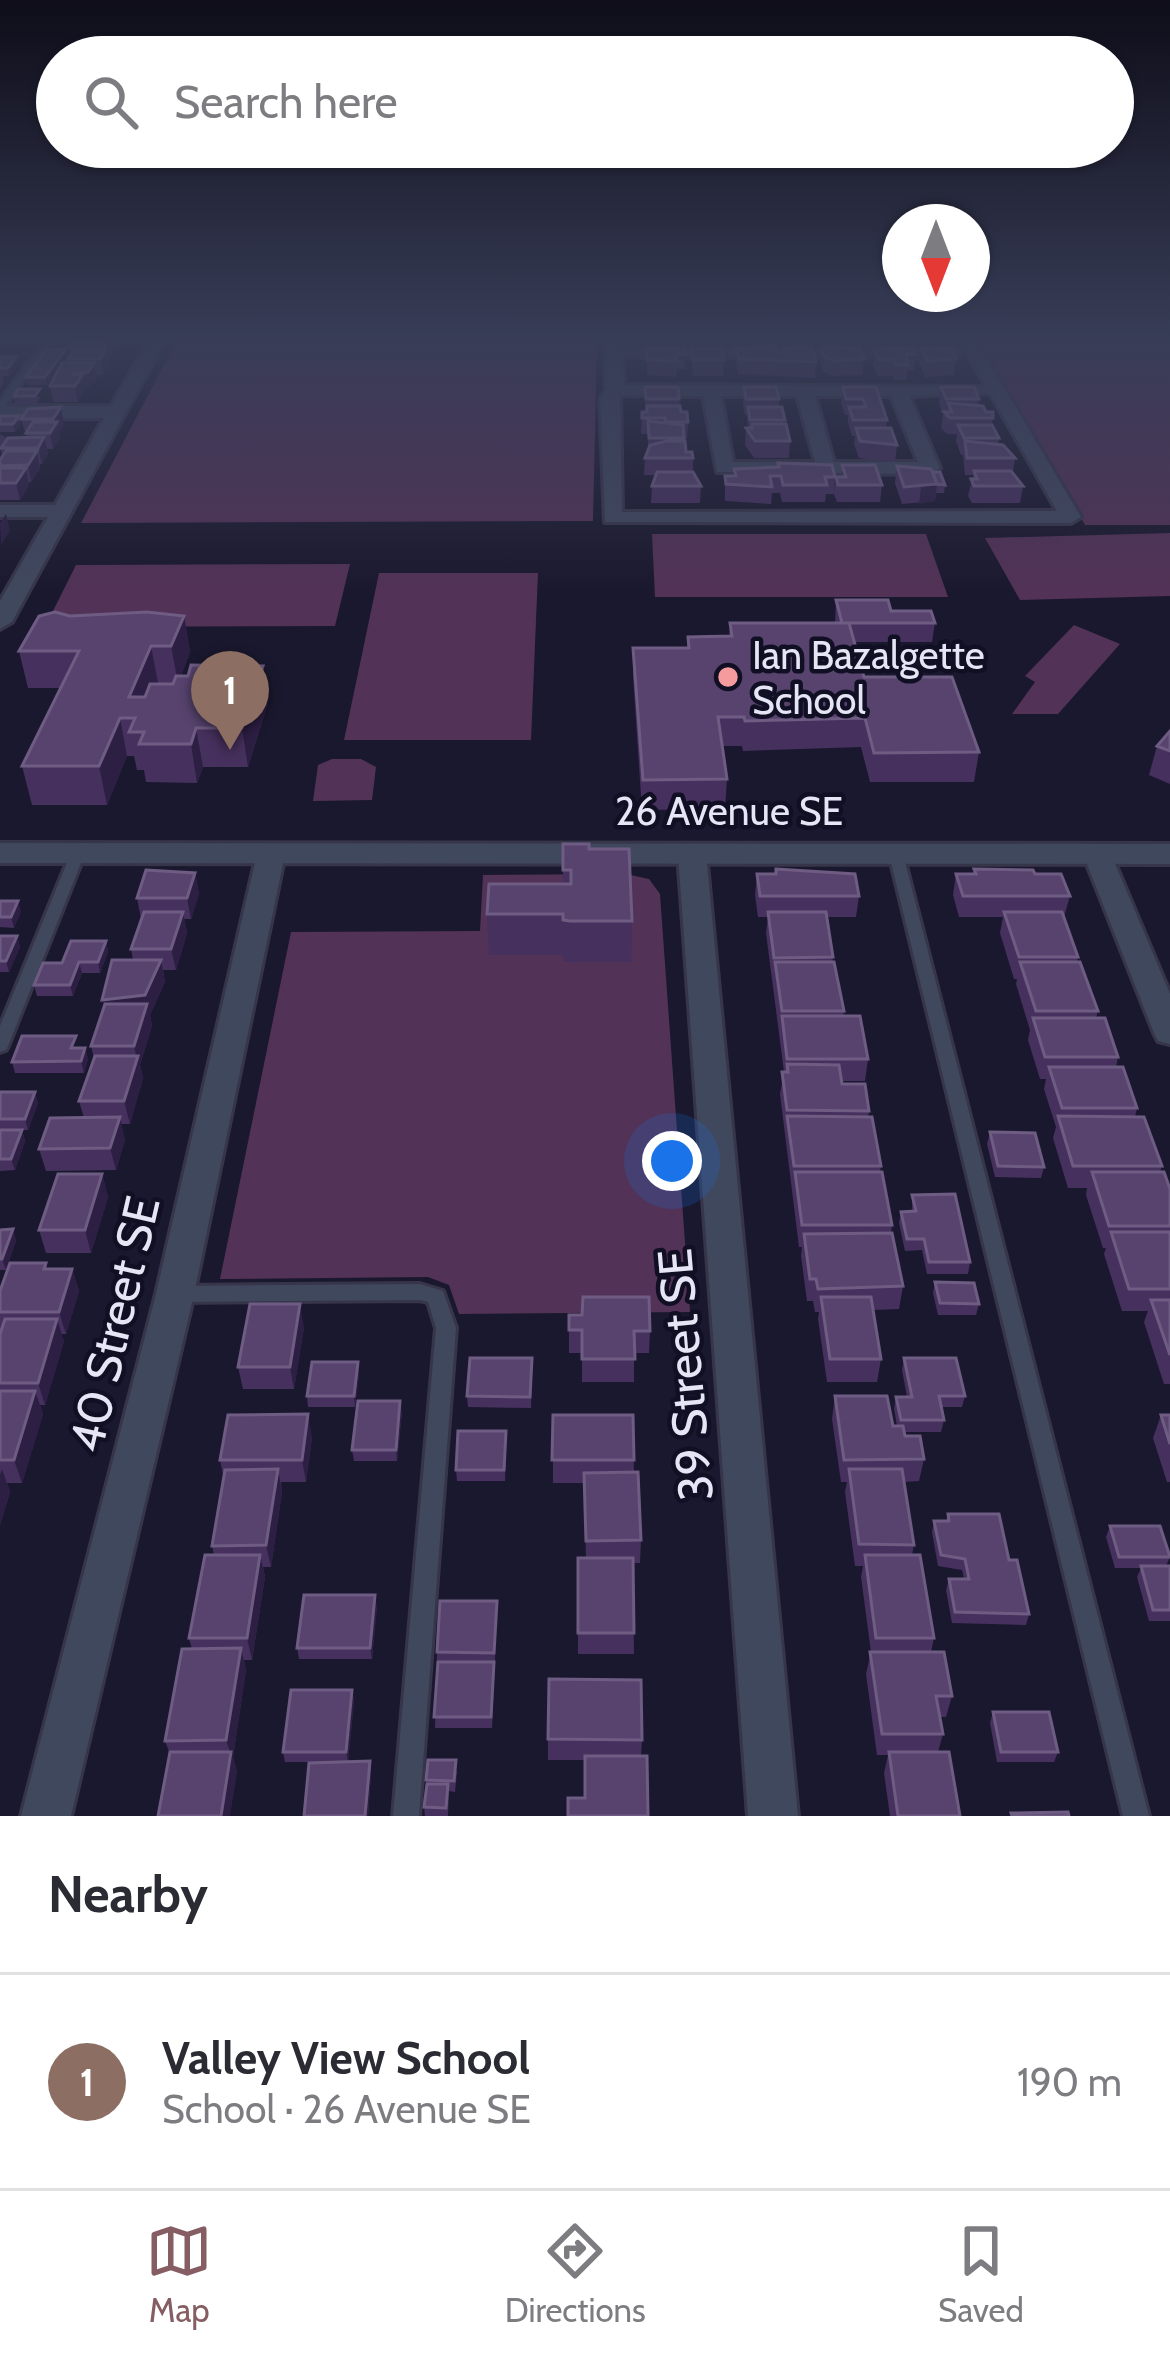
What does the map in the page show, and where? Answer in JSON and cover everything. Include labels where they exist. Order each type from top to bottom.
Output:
[{"type":"street","points":[[0,622],[11,585],[63,511],[109,425]]},
{"type":"street","points":[[610,425],[612,518],[1071,517],[1020,425]]},
{"type":"street","points":[[717,425],[724,468],[930,468],[912,425]]},
{"type":"street","points":[[814,425],[826,468]]},
{"type":"street","points":[[0,511],[63,511]]},
{"type":"street","name":"26 Avenue SE","points":[[0,853],[1170,854]]},
{"type":"street","name":"40 Street SE","points":[[46,1816],[176,1294],[271,854]]},
{"type":"street","name":"39 Street SE","points":[[692,854],[773,1816]]},
{"type":"street","points":[[1097,854],[1170,1033]]},
{"type":"lane","points":[[0,1046],[78,853]]},
{"type":"lane","points":[[896,854],[1136,1816]]},
{"type":"lane","points":[[176,1294],[420,1292],[436,1297],[446,1328],[406,1816]]},
{"type":"shaded area","points":[[133,425],[595,425],[593,521],[81,523]]},
{"type":"shaded area","points":[[1028,425],[1170,425],[1170,525],[1085,525]]},
{"type":"shaded area","points":[[1170,533],[1170,596],[1020,600],[985,538]]},
{"type":"shaded area","points":[[652,534],[926,534],[948,597],[655,597]]},
{"type":"shaded area","points":[[350,564],[335,626],[45,627],[76,565]]},
{"type":"shaded area","points":[[379,573],[538,573],[531,740],[344,740]]},
{"type":"shaded area","points":[[1074,625],[1120,644],[1058,714],[1012,714],[1035,682],[1025,676]]},
{"type":"shaded area","points":[[332,759],[361,759],[376,767],[372,800],[313,801],[318,765]]},
{"type":"shaded area","points":[[626,874],[649,879],[660,894],[690,1312],[459,1314],[449,1285],[428,1277],[220,1279],[291,932],[480,931],[483,875]]},
{"type":"building","points":[[31,425],[55,425],[50,433],[26,433]]},
{"type":"building","points":[[648,425],[683,425],[684,438],[649,438]]},
{"type":"building","points":[[786,425],[790,441],[755,441],[746,428]]},
{"type":"building","points":[[958,425],[992,425],[999,438],[964,438]]},
{"type":"building","points":[[856,428],[891,428],[897,445],[860,441]]},
{"type":"building","points":[[44,437],[38,448],[1,448],[8,438]]},
{"type":"building","points":[[685,441],[686,452],[692,452],[693,458],[645,458],[650,445]]},
{"type":"building","points":[[965,441],[1003,445],[1015,458],[967,458]]},
{"type":"building","points":[[6,451],[37,451],[28,465],[0,466]]},
{"type":"building","points":[[778,463],[832,465],[835,477],[825,477],[827,485],[783,485],[781,476],[770,476],[772,487],[726,484],[725,476],[736,476],[734,469],[779,467]]},
{"type":"building","points":[[842,465],[875,465],[882,485],[838,485],[836,477],[846,477]]},
{"type":"building","points":[[897,466],[931,469],[937,484],[904,487]]},
{"type":"building","points":[[0,468],[26,468],[16,483],[0,483]]},
{"type":"building","points":[[974,471],[1011,471],[1023,486],[974,486]]},
{"type":"building","points":[[657,472],[693,472],[701,486],[652,486]]},
{"type":"building","points":[[933,472],[940,472],[945,485],[936,484]]},
{"type":"building","points":[[836,600],[888,600],[891,611],[931,611],[935,623],[842,623]]},
{"type":"building","points":[[55,612],[184,616],[171,646],[151,646],[129,697],[145,697],[150,684],[173,684],[176,676],[188,676],[191,665],[263,666],[242,728],[196,728],[191,744],[139,744],[144,732],[129,732],[135,718],[120,718],[99,766],[22,766],[79,651],[19,651],[39,616]]},
{"type":"building","points":[[730,623],[849,623],[864,677],[952,677],[979,752],[874,753],[865,718],[745,721],[744,717],[718,717],[727,779],[643,780],[633,648],[689,648],[688,637],[732,636]]},
{"type":"building","points":[[1170,731],[1170,751],[1157,746]]},
{"type":"building","points":[[563,844],[629,849],[632,921],[570,921],[563,920],[563,914],[487,914],[489,884],[571,884],[571,870],[563,870]]},
{"type":"building","points":[[776,869],[855,874],[859,896],[760,896],[757,874],[776,874]]},
{"type":"building","points":[[974,869],[1061,874],[1070,896],[963,896],[956,874],[976,874]]},
{"type":"building","points":[[146,870],[195,873],[187,898],[137,898]]},
{"type":"building","points":[[0,901],[18,901],[11,917],[0,917]]},
{"type":"building","points":[[144,912],[183,912],[171,949],[131,949]]},
{"type":"building","points":[[768,912],[826,912],[833,957],[774,958]]},
{"type":"building","points":[[1004,912],[1062,912],[1078,957],[1019,957]]},
{"type":"building","points":[[0,936],[17,936],[6,961],[0,961]]},
{"type":"building","points":[[71,941],[106,941],[98,962],[79,962],[70,985],[34,985],[43,963],[62,963]]},
{"type":"building","points":[[112,960],[161,960],[145,995],[102,1000]]},
{"type":"building","points":[[775,962],[834,962],[844,1011],[782,1011]]},
{"type":"building","points":[[1020,962],[1080,962],[1098,1011],[1036,1011]]},
{"type":"building","points":[[105,1004],[147,1004],[134,1046],[91,1046]]},
{"type":"building","points":[[782,1016],[860,1016],[868,1059],[787,1059]]},
{"type":"building","points":[[1033,1018],[1105,1018],[1118,1057],[1045,1057]]},
{"type":"building","points":[[22,1036],[76,1036],[71,1048],[85,1048],[81,1061],[12,1062]]},
{"type":"building","points":[[95,1056],[138,1056],[124,1101],[79,1101]]},
{"type":"building","points":[[787,1064],[839,1065],[842,1084],[865,1084],[869,1111],[787,1110],[782,1072],[788,1072]]},
{"type":"building","points":[[1049,1067],[1123,1067],[1137,1108],[1062,1108]]},
{"type":"building","points":[[0,1092],[35,1092],[25,1119],[0,1119]]},
{"type":"building","points":[[787,1116],[872,1117],[881,1166],[794,1166]]},
{"type":"building","points":[[1058,1116],[1144,1117],[1162,1166],[1073,1166]]},
{"type":"building","points":[[120,1117],[110,1148],[39,1149],[50,1118]]},
{"type":"building","points":[[0,1130],[22,1130],[11,1159],[0,1159]]},
{"type":"building","points":[[990,1132],[1035,1133],[1044,1167],[998,1166]]},
{"type":"building","points":[[795,1172],[882,1172],[892,1225],[802,1225]]},
{"type":"building","points":[[1092,1172],[1164,1172],[1170,1189],[1170,1226],[1109,1226]]},
{"type":"building","points":[[58,1174],[102,1174],[85,1230],[39,1230]]},
{"type":"building","points":[[955,1194],[970,1262],[929,1262],[924,1239],[907,1239],[901,1212],[916,1211],[912,1195]]},
{"type":"building","points":[[13,1229],[2,1259],[0,1259],[0,1230]]},
{"type":"building","points":[[1111,1232],[1170,1232],[1170,1289],[1129,1289]]},
{"type":"building","points":[[892,1233],[903,1286],[818,1289],[816,1279],[810,1279],[804,1234]]},
{"type":"building","points":[[10,1263],[72,1269],[59,1312],[0,1312],[0,1291]]},
{"type":"building","points":[[935,1282],[974,1283],[979,1304],[940,1303]]},
{"type":"building","points":[[583,1297],[649,1297],[650,1331],[634,1331],[635,1359],[582,1359],[582,1330],[569,1330],[569,1315],[582,1315]]},
{"type":"building","points":[[821,1297],[871,1297],[881,1359],[830,1359]]},
{"type":"building","points":[[1151,1300],[1170,1300],[1170,1355]]},
{"type":"building","points":[[250,1304],[300,1304],[290,1367],[238,1367]]},
{"type":"building","points":[[5,1319],[57,1319],[38,1383],[0,1383],[0,1334]]},
{"type":"building","points":[[470,1358],[532,1358],[530,1397],[467,1396]]},
{"type":"building","points":[[904,1358],[956,1358],[965,1396],[939,1396],[944,1420],[901,1420],[896,1397],[912,1397]]},
{"type":"building","points":[[312,1362],[358,1362],[354,1396],[307,1396]]},
{"type":"building","points":[[0,1391],[35,1391],[14,1460],[0,1460]]},
{"type":"building","points":[[835,1396],[887,1396],[893,1426],[903,1426],[905,1436],[920,1436],[924,1459],[844,1460]]},
{"type":"building","points":[[358,1401],[400,1401],[396,1450],[352,1450]]},
{"type":"building","points":[[308,1414],[302,1460],[220,1460],[228,1415]]},
{"type":"building","points":[[553,1415],[633,1415],[634,1460],[552,1460]]},
{"type":"building","points":[[1161,1415],[1170,1415],[1170,1444]]},
{"type":"building","points":[[458,1431],[506,1431],[504,1470],[456,1470]]},
{"type":"building","points":[[278,1469],[266,1545],[212,1546],[225,1470]]},
{"type":"building","points":[[849,1469],[902,1469],[914,1545],[859,1544]]},
{"type":"building","points":[[638,1472],[641,1540],[586,1541],[584,1473]]},
{"type":"building","points":[[948,1514],[999,1514],[1009,1560],[1017,1560],[1029,1614],[955,1612],[949,1579],[969,1579],[965,1559],[941,1555],[934,1521],[949,1521]]},
{"type":"building","points":[[1110,1526],[1160,1526],[1170,1557],[1119,1557]]},
{"type":"building","points":[[205,1555],[260,1555],[247,1638],[189,1638]]},
{"type":"building","points":[[865,1555],[920,1555],[934,1638],[876,1638]]},
{"type":"building","points":[[578,1558],[633,1558],[634,1633],[578,1633]]},
{"type":"building","points":[[1141,1566],[1170,1566],[1170,1610],[1153,1610]]},
{"type":"building","points":[[304,1595],[375,1595],[370,1648],[297,1648]]},
{"type":"building","points":[[440,1601],[497,1601],[494,1653],[437,1652]]},
{"type":"building","points":[[241,1648],[226,1740],[165,1741],[182,1649]]},
{"type":"building","points":[[870,1652],[944,1652],[952,1696],[936,1696],[943,1734],[882,1734]]},
{"type":"building","points":[[438,1662],[494,1662],[491,1717],[434,1717]]},
{"type":"building","points":[[549,1679],[641,1680],[642,1740],[548,1739]]},
{"type":"building","points":[[291,1690],[352,1690],[346,1752],[283,1752]]},
{"type":"building","points":[[993,1712],[1049,1712],[1058,1752],[1001,1752]]},
{"type":"building","points":[[170,1752],[231,1752],[221,1816],[158,1816]]},
{"type":"building","points":[[889,1752],[949,1752],[960,1816],[898,1816]]},
{"type":"building","points":[[585,1756],[647,1756],[648,1816],[568,1816],[568,1798],[585,1798]]},
{"type":"building","points":[[428,1760],[456,1760],[454,1781],[426,1780]]},
{"type":"building","points":[[370,1761],[365,1816],[304,1816],[309,1763]]},
{"type":"building","points":[[427,1784],[448,1784],[446,1808],[424,1807]]},
{"type":"building","points":[[1068,1812],[1069,1816],[1011,1813]]},
{"type":"place","name":"Ian Bazalgette School","points":[[728,677]]},
{"type":"place","name":"Valley View School","points":[[230,750]]}]
